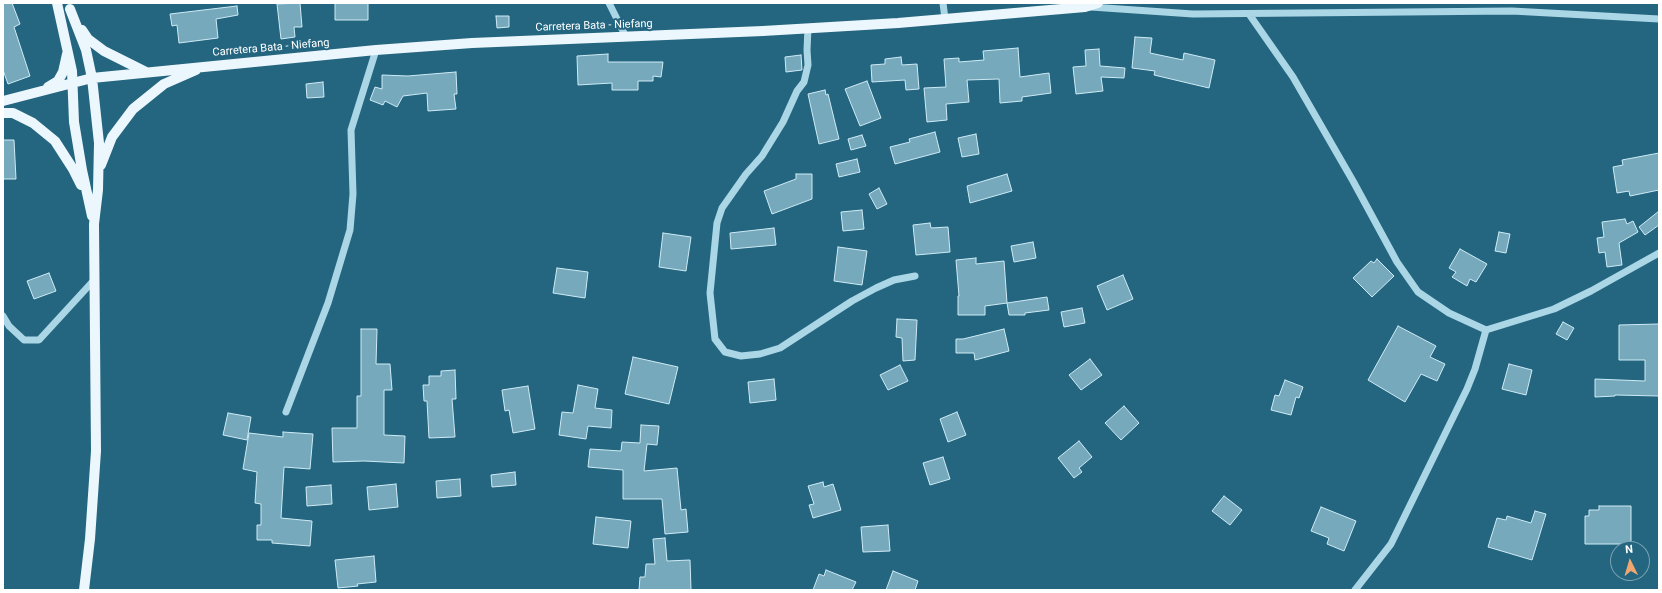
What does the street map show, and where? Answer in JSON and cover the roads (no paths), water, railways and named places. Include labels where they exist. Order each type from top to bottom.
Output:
[{"type":"main road","points":[[57,3],[68,50],[73,82],[74,122],[94,224]]},
{"type":"main road","name":"Carretera Bata - Niefang","points":[[42,90],[92,78],[376,50],[472,43],[808,28],[945,19],[1084,7],[1098,3]]},
{"type":"main road","points":[[67,6],[88,39],[104,52],[146,72]]},
{"type":"main road","points":[[67,6],[86,50],[92,78],[96,108],[99,170],[94,224],[96,451],[90,539],[84,590]]},
{"type":"main road","points":[[3,101],[42,90],[58,81],[63,72],[68,50]]},
{"type":"main road","points":[[99,170],[112,137],[133,109],[164,84],[207,66]]},
{"type":"main road","points":[[3,113],[13,113],[33,123],[55,142],[73,170],[89,202]]},
{"type":"street","points":[[609,3],[626,37]]},
{"type":"street","points":[[943,3],[945,19]]},
{"type":"street","points":[[1084,7],[1193,14],[1512,11],[1659,19]]},
{"type":"street","points":[[1250,14],[1293,77],[1353,181],[1397,262],[1418,292],[1449,313],[1486,330],[1554,309],[1591,291],[1659,253]]},
{"type":"street","points":[[808,28],[808,65],[804,82],[797,91],[783,122],[762,156],[746,174],[722,208],[717,223],[710,293],[715,339],[725,352],[741,356],[760,354],[780,348],[852,301],[876,288],[894,280],[915,276]]},
{"type":"street","points":[[286,412],[328,303],[350,230],[352,194],[350,130],[376,50]]},
{"type":"street","points":[[3,316],[9,326],[24,340],[39,340],[95,279]]},
{"type":"street","points":[[1355,590],[1391,544],[1467,389],[1475,369],[1486,330]]}]
